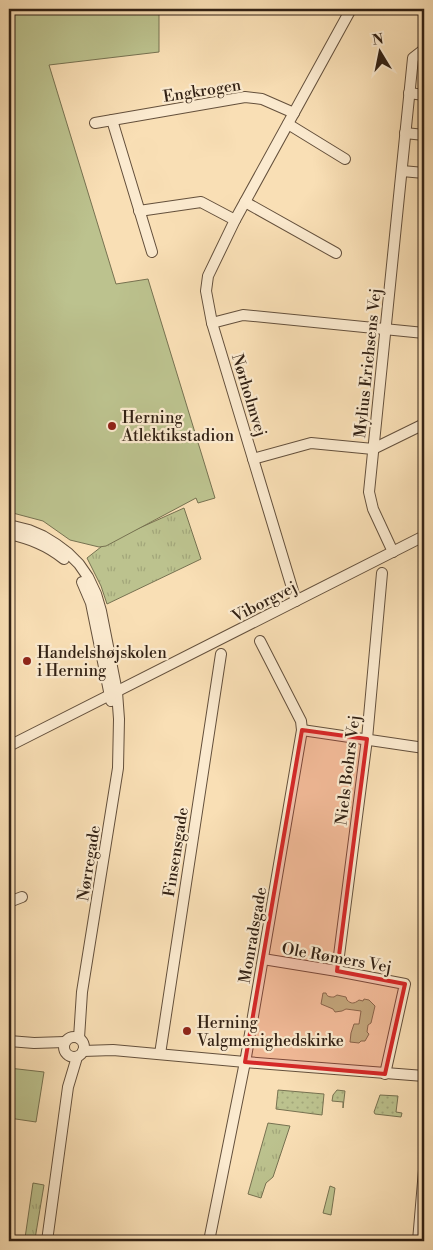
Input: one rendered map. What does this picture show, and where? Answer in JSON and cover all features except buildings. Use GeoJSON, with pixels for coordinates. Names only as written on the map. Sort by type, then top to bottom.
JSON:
{"type":"FeatureCollection","features":[{"type":"Feature","properties":{"kind":"street","name":"Nørholmvej"},"geometry":{"type":"LineString","coordinates":[[296,601],[212,323],[206,291],[208,276],[235,220],[351,9]]}},
{"type":"Feature","properties":{"kind":"street","name":"Mylius Erichsens Vej"},"geometry":{"type":"LineString","coordinates":[[393,552],[372,509],[369,492],[413,58],[424,51]]}},
{"type":"Feature","properties":{"kind":"street"},"geometry":{"type":"LineString","coordinates":[[410,93],[424,95]]}},
{"type":"Feature","properties":{"kind":"street","name":"Engkrogen"},"geometry":{"type":"LineString","coordinates":[[95,123],[245,97],[262,99],[294,113]]}},
{"type":"Feature","properties":{"kind":"street"},"geometry":{"type":"LineString","coordinates":[[112,120],[152,252]]}},
{"type":"Feature","properties":{"kind":"street"},"geometry":{"type":"LineString","coordinates":[[288,124],[345,159]]}},
{"type":"Feature","properties":{"kind":"street"},"geometry":{"type":"LineString","coordinates":[[406,133],[424,134]]}},
{"type":"Feature","properties":{"kind":"street"},"geometry":{"type":"LineString","coordinates":[[402,171],[424,173]]}},
{"type":"Feature","properties":{"kind":"street"},"geometry":{"type":"LineString","coordinates":[[139,211],[201,202],[235,220]]}},
{"type":"Feature","properties":{"kind":"street"},"geometry":{"type":"LineString","coordinates":[[245,202],[336,253]]}},
{"type":"Feature","properties":{"kind":"street"},"geometry":{"type":"LineString","coordinates":[[212,323],[243,315],[424,333]]}},
{"type":"Feature","properties":{"kind":"street"},"geometry":{"type":"LineString","coordinates":[[253,459],[311,443],[373,449],[424,424]]}},
{"type":"Feature","properties":{"kind":"street"},"geometry":{"type":"LineString","coordinates":[[9,525],[29,530],[56,544],[79,564],[88,577],[101,611],[113,694]]}},
{"type":"Feature","properties":{"kind":"street"},"geometry":{"type":"LineString","coordinates":[[9,534],[34,541],[52,549],[72,567],[80,578],[91,603],[113,694]]}},
{"type":"Feature","properties":{"kind":"street","name":"Viborgvej"},"geometry":{"type":"LineString","coordinates":[[9,746],[424,536]]}},
{"type":"Feature","properties":{"kind":"street","name":"Niels Bohrs Vej"},"geometry":{"type":"LineString","coordinates":[[336,971],[367,739],[382,573]]}},
{"type":"Feature","properties":{"kind":"street","name":"Monradsgade"},"geometry":{"type":"LineString","coordinates":[[209,1241],[245,1062],[302,730],[301,721],[260,641]]}},
{"type":"Feature","properties":{"kind":"street","name":"Finsensgade"},"geometry":{"type":"LineString","coordinates":[[160,1054],[221,654]]}},
{"type":"Feature","properties":{"kind":"street","name":"Nørregade"},"geometry":{"type":"LineString","coordinates":[[47,1241],[68,1087],[67,1075],[74,1047],[118,768],[119,739],[113,694]]}},
{"type":"Feature","properties":{"kind":"street"},"geometry":{"type":"LineString","coordinates":[[302,730],[424,748]]}},
{"type":"Feature","properties":{"kind":"street"},"geometry":{"type":"LineString","coordinates":[[9,902],[22,897]]}},
{"type":"Feature","properties":{"kind":"street","name":"Ole Rømers Vej"},"geometry":{"type":"LineString","coordinates":[[263,959],[405,984],[385,1074]]}},
{"type":"Feature","properties":{"kind":"street"},"geometry":{"type":"LineString","coordinates":[[9,1041],[424,1076]]}},
{"type":"Feature","properties":{"kind":"street"},"geometry":{"type":"LineString","coordinates":[[418,1241],[424,1175]]}},
{"type":"Feature","properties":{"kind":"highlighted area"},"geometry":{"type":"Polygon","coordinates":[[[302,730],[367,739],[337,971],[405,984],[385,1074],[245,1062],[302,730]]]}},
{"type":"Feature","properties":{"kind":"green space"},"geometry":{"type":"Polygon","coordinates":[[[9,9],[159,9],[159,52],[49,65],[116,284],[148,279],[215,498],[198,503],[196,498],[106,546],[99,547],[70,540],[43,521],[9,512],[9,9]]]}},
{"type":"Feature","properties":{"kind":"green space"},"geometry":{"type":"Polygon","coordinates":[[[184,508],[201,559],[107,604],[101,586],[87,558],[106,543],[184,508]]]}},
{"type":"Feature","properties":{"kind":"green space"},"geometry":{"type":"Polygon","coordinates":[[[323,993],[330,997],[337,995],[346,997],[351,1003],[359,1000],[363,1001],[364,999],[369,1000],[375,1006],[371,1023],[368,1025],[367,1032],[369,1034],[365,1041],[359,1043],[350,1042],[354,1024],[359,1024],[361,1011],[346,1009],[335,1012],[333,1009],[321,1004],[323,993]]]}},
{"type":"Feature","properties":{"kind":"green space"},"geometry":{"type":"Polygon","coordinates":[[[9,1068],[44,1072],[36,1122],[9,1118],[9,1068]]]}},
{"type":"Feature","properties":{"kind":"green space"},"geometry":{"type":"Polygon","coordinates":[[[278,1090],[324,1094],[322,1115],[276,1109],[278,1090]]]}},
{"type":"Feature","properties":{"kind":"green space"},"geometry":{"type":"Polygon","coordinates":[[[337,1090],[345,1091],[343,1108],[343,1102],[332,1101],[333,1095],[337,1090]]]}},
{"type":"Feature","properties":{"kind":"green space"},"geometry":{"type":"Polygon","coordinates":[[[380,1095],[398,1096],[396,1112],[402,1113],[401,1117],[375,1114],[380,1095]]]}},
{"type":"Feature","properties":{"kind":"green space"},"geometry":{"type":"Polygon","coordinates":[[[268,1123],[290,1126],[273,1177],[266,1183],[261,1198],[248,1194],[268,1123]]]}},
{"type":"Feature","properties":{"kind":"green space"},"geometry":{"type":"Polygon","coordinates":[[[33,1183],[44,1185],[35,1239],[25,1238],[33,1183]]]}},
{"type":"Feature","properties":{"kind":"green space"},"geometry":{"type":"Polygon","coordinates":[[[330,1186],[335,1188],[331,1215],[323,1213],[330,1186]]]}},
{"type":"Feature","properties":{"kind":"place","name":"Herning Atlektikstadion"},"geometry":{"type":"Point","coordinates":[112,426]}},
{"type":"Feature","properties":{"kind":"place","name":"Handelshøjskolen i Herning"},"geometry":{"type":"Point","coordinates":[27,661]}},
{"type":"Feature","properties":{"kind":"place","name":"Herning Valgmenighedskirke"},"geometry":{"type":"Point","coordinates":[187,1031]}}]}
